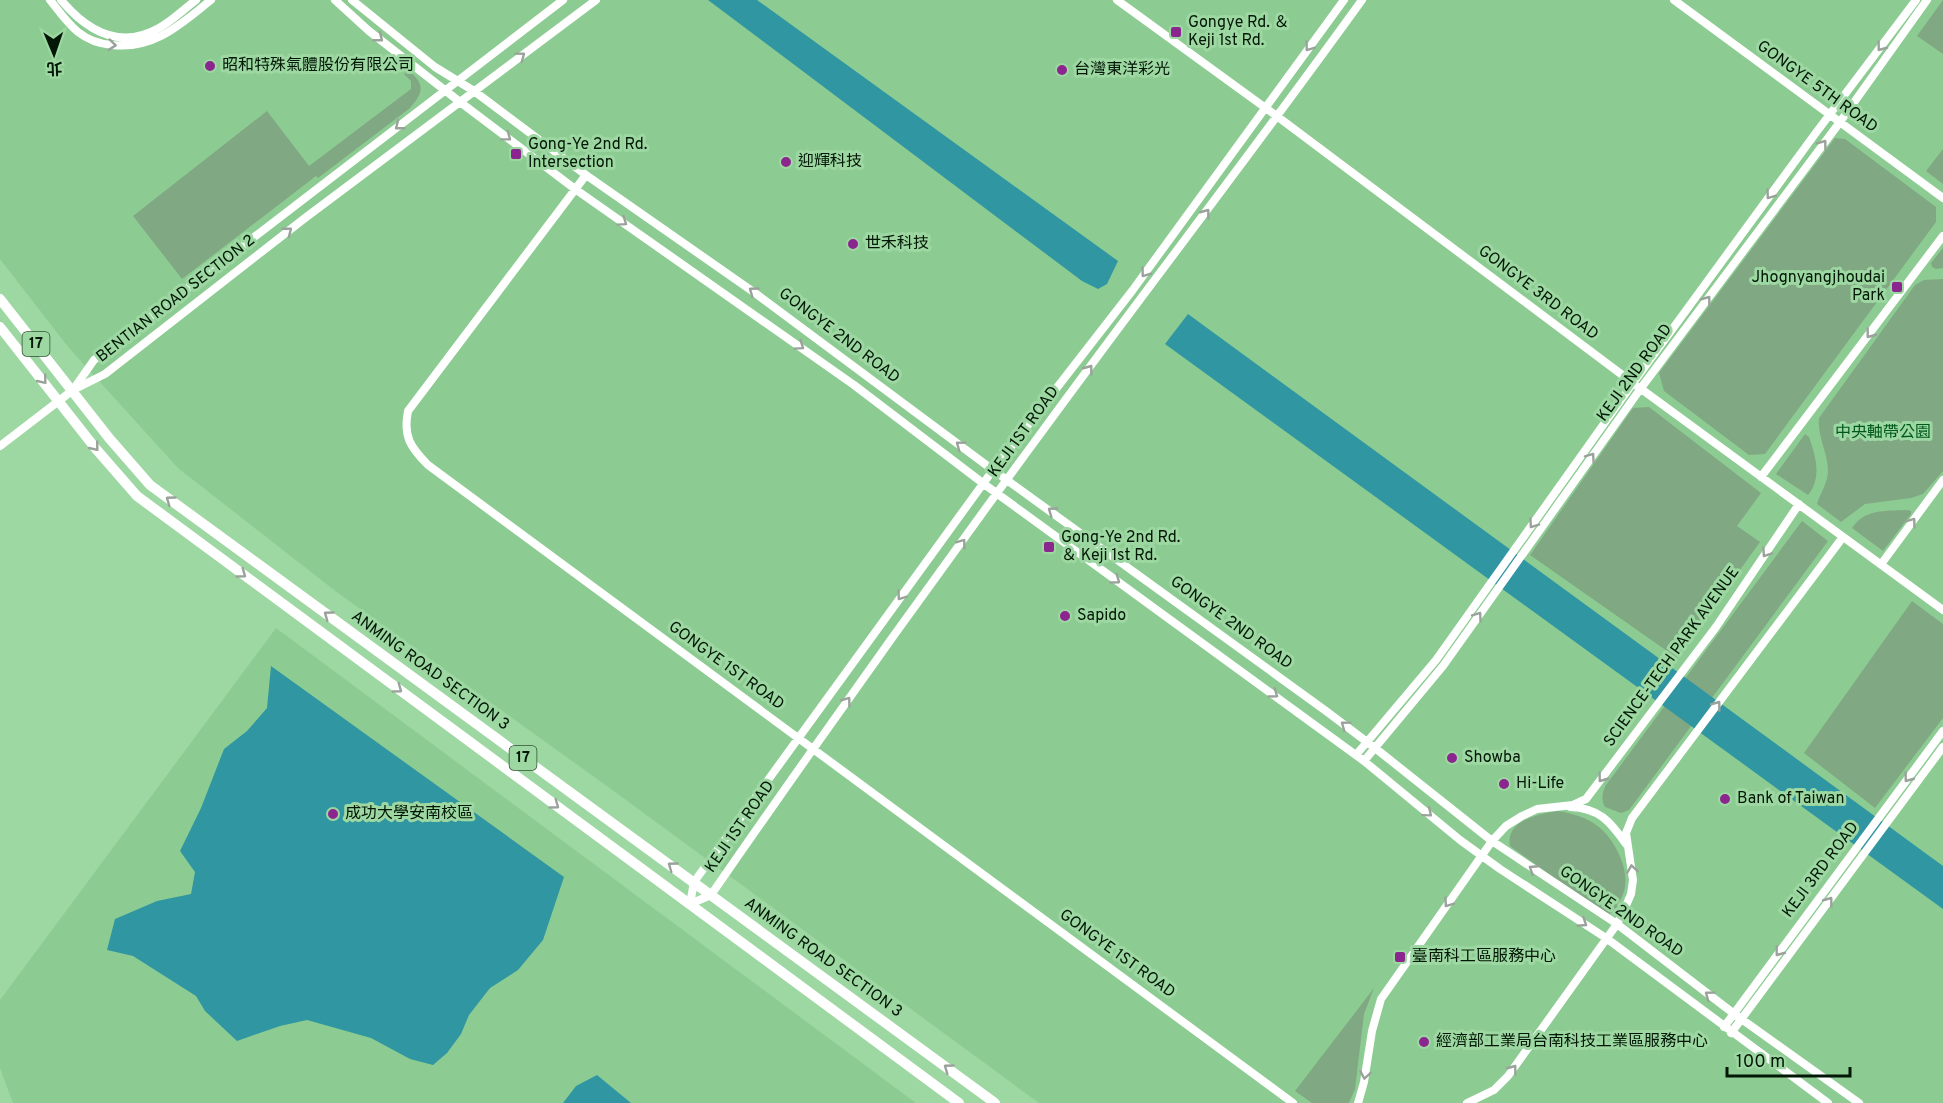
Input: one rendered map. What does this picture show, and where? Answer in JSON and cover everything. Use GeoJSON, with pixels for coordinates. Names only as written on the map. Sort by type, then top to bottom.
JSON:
{"type":"FeatureCollection","features":[{"type":"Feature","properties":{"kind":"main road","name":"17"},"geometry":{"type":"LineString","coordinates":[[0,299],[73,390]]}},
{"type":"Feature","properties":{"kind":"main road","name":"17"},"geometry":{"type":"LineString","coordinates":[[0,327],[59,400]]}},
{"type":"Feature","properties":{"kind":"main road","name":"ANMING ROAD SECTION 3"},"geometry":{"type":"LineString","coordinates":[[73,390],[109,438],[150,485],[995,1103]]}},
{"type":"Feature","properties":{"kind":"main road","name":"ANMING ROAD SECTION 3"},"geometry":{"type":"LineString","coordinates":[[59,400],[96,449],[137,496],[959,1103]]}},
{"type":"Feature","properties":{"kind":"street"},"geometry":{"type":"LineString","coordinates":[[50,0],[79,33],[101,44],[127,47],[141,45],[169,33],[196,0]]}},
{"type":"Feature","properties":{"kind":"street"},"geometry":{"type":"LineString","coordinates":[[61,0],[78,20],[105,35],[121,37],[144,34],[160,28],[211,0]]}},
{"type":"Feature","properties":{"kind":"street","name":"GONGYE 2ND ROAD"},"geometry":{"type":"LineString","coordinates":[[352,0],[435,67],[474,91],[585,175],[755,293],[993,470],[1372,745],[1492,841],[1617,924],[1733,1013],[1859,1103]]}},
{"type":"Feature","properties":{"kind":"street","name":"BENTIAN ROAD SECTION 2"},"geometry":{"type":"LineString","coordinates":[[73,390],[94,360],[563,0]]}},
{"type":"Feature","properties":{"kind":"street","name":"BENTIAN ROAD SECTION 2"},"geometry":{"type":"LineString","coordinates":[[73,390],[105,374],[304,218],[596,0]]}},
{"type":"Feature","properties":{"kind":"street","name":"GONGYE 3RD ROAD"},"geometry":{"type":"LineString","coordinates":[[1117,0],[1943,610]]}},
{"type":"Feature","properties":{"kind":"street","name":"KEJI 1ST ROAD"},"geometry":{"type":"LineString","coordinates":[[690,904],[694,882],[798,737],[993,470],[1132,291],[1344,0]]}},
{"type":"Feature","properties":{"kind":"street","name":"KEJI 1ST ROAD"},"geometry":{"type":"LineString","coordinates":[[690,904],[711,895],[813,748],[1008,479],[1278,117],[1362,0]]}},
{"type":"Feature","properties":{"kind":"street","name":"GONGYE 5TH ROAD"},"geometry":{"type":"LineString","coordinates":[[1674,0],[1943,198]]}},
{"type":"Feature","properties":{"kind":"street","name":"KEJI 2ND ROAD"},"geometry":{"type":"LineString","coordinates":[[1364,761],[1372,745],[1443,666],[1637,386],[1830,114],[1916,0]]}},
{"type":"Feature","properties":{"kind":"street","name":"KEJI 2ND ROAD"},"geometry":{"type":"LineString","coordinates":[[1637,386],[1840,122],[1927,0]]}},
{"type":"Feature","properties":{"kind":"street","name":"GONGYE 2ND ROAD"},"geometry":{"type":"LineString","coordinates":[[338,1],[369,31],[575,189],[854,385],[984,484],[1356,755],[1482,855],[1606,938],[1828,1103]]}},
{"type":"Feature","properties":{"kind":"street"},"geometry":{"type":"LineString","coordinates":[[89,39],[93,29]]}},
{"type":"Feature","properties":{"kind":"street","name":"GONGYE 1ST ROAD"},"geometry":{"type":"LineString","coordinates":[[585,175],[408,411],[405,428],[415,452],[428,465],[1293,1103]]}},
{"type":"Feature","properties":{"kind":"street"},"geometry":{"type":"LineString","coordinates":[[1761,477],[1943,236]]}},
{"type":"Feature","properties":{"kind":"street"},"geometry":{"type":"LineString","coordinates":[[0,446],[73,390]]}},
{"type":"Feature","properties":{"kind":"street"},"geometry":{"type":"LineString","coordinates":[[1882,563],[1943,480]]}},
{"type":"Feature","properties":{"kind":"street","name":"SCIENCE-TECH PARK AVENUE"},"geometry":{"type":"LineString","coordinates":[[1358,1103],[1364,1083],[1372,1031],[1381,999],[1492,841],[1506,826],[1537,809],[1573,805],[1586,799],[1716,627],[1799,504]]}},
{"type":"Feature","properties":{"kind":"street"},"geometry":{"type":"LineString","coordinates":[[1467,1103],[1494,1090],[1508,1076],[1617,924],[1631,894],[1633,880],[1626,832],[1632,818],[1843,537]]}},
{"type":"Feature","properties":{"kind":"street","name":"KEJI 3RD ROAD"},"geometry":{"type":"LineString","coordinates":[[1728,1030],[1733,1013],[1943,732]]}},
{"type":"Feature","properties":{"kind":"street","name":"KEJI 2ND ROAD"},"geometry":{"type":"LineString","coordinates":[[1356,755],[1372,745]]}},
{"type":"Feature","properties":{"kind":"street","name":"KEJI 3RD ROAD"},"geometry":{"type":"LineString","coordinates":[[1728,1030],[1742,1019],[1943,747]]}},
{"type":"Feature","properties":{"kind":"street","name":"SCIENCE-TECH PARK AVENUE"},"geometry":{"type":"LineString","coordinates":[[1554,806],[1585,808],[1597,812],[1628,847]]}},
{"type":"Feature","properties":{"kind":"shaded area"},"geometry":{"type":"Polygon","coordinates":[[[0,0],[1943,0],[1943,1103],[1039,1103],[611,789],[338,593],[178,468],[69,348],[0,259],[0,0]]]}},
{"type":"Feature","properties":{"kind":"shaded area","name":"成功大學安南校區"},"geometry":{"type":"Polygon","coordinates":[[[276,628],[916,1103],[13,1103],[0,1068],[0,1000],[276,628]]]}},
{"type":"Feature","properties":{"kind":"green space"},"geometry":{"type":"Polygon","coordinates":[[[1943,0],[1943,54],[1917,36],[1943,0]]]}},
{"type":"Feature","properties":{"kind":"green space"},"geometry":{"type":"Polygon","coordinates":[[[408,70],[421,88],[410,108],[318,178],[316,176],[182,279],[133,216],[267,111],[309,166],[411,89],[411,81],[404,74],[408,70]]]}},
{"type":"Feature","properties":{"kind":"green space"},"geometry":{"type":"Polygon","coordinates":[[[1835,138],[1845,139],[1936,207],[1936,222],[1765,454],[1749,455],[1664,391],[1659,373],[1835,138]]]}},
{"type":"Feature","properties":{"kind":"green space"},"geometry":{"type":"Polygon","coordinates":[[[1943,149],[1943,184],[1926,171],[1943,149]]]}},
{"type":"Feature","properties":{"kind":"green space"},"geometry":{"type":"Polygon","coordinates":[[[1943,248],[1943,268],[1936,269],[1931,263],[1943,248]]]}},
{"type":"Feature","properties":{"kind":"green space","name":"中央軸帶公園"},"geometry":{"type":"Polygon","coordinates":[[[1943,279],[1943,471],[1923,494],[1911,498],[1865,504],[1841,522],[1817,504],[1827,480],[1828,471],[1819,418],[1915,285],[1924,280],[1943,279]]]}},
{"type":"Feature","properties":{"kind":"green space"},"geometry":{"type":"Polygon","coordinates":[[[1649,407],[1761,493],[1737,526],[1760,542],[1677,658],[1530,555],[1633,408],[1649,407]]]}},
{"type":"Feature","properties":{"kind":"green space","name":"中央軸帶公園"},"geometry":{"type":"Polygon","coordinates":[[[1805,434],[1809,437],[1814,452],[1816,467],[1815,482],[1808,495],[1776,474],[1805,434]]]}},
{"type":"Feature","properties":{"kind":"green space"},"geometry":{"type":"Polygon","coordinates":[[[1911,511],[1911,514],[1883,551],[1852,528],[1869,514],[1911,511]]]}},
{"type":"Feature","properties":{"kind":"green space"},"geometry":{"type":"Polygon","coordinates":[[[1802,521],[1828,541],[1629,810],[1621,813],[1605,807],[1602,796],[1606,785],[1802,521]]]}},
{"type":"Feature","properties":{"kind":"green space"},"geometry":{"type":"Polygon","coordinates":[[[1912,601],[1943,624],[1943,718],[1875,808],[1804,753],[1912,601]]]}},
{"type":"Feature","properties":{"kind":"green space"},"geometry":{"type":"Polygon","coordinates":[[[1558,811],[1579,816],[1597,825],[1616,848],[1624,867],[1625,883],[1623,894],[1614,912],[1608,914],[1600,911],[1510,846],[1510,837],[1518,825],[1541,814],[1558,811]]]}},
{"type":"Feature","properties":{"kind":"green space"},"geometry":{"type":"Polygon","coordinates":[[[1374,988],[1364,1014],[1355,1089],[1349,1103],[1312,1103],[1295,1091],[1374,988]]]}},
{"type":"Feature","properties":{"kind":"water"},"geometry":{"type":"Polygon","coordinates":[[[708,0],[757,0],[1118,261],[1107,284],[1098,289],[1082,281],[708,0]]]}},
{"type":"Feature","properties":{"kind":"water"},"geometry":{"type":"Polygon","coordinates":[[[1188,314],[1943,866],[1943,909],[1165,344],[1188,314]]]}},
{"type":"Feature","properties":{"kind":"water"},"geometry":{"type":"Polygon","coordinates":[[[271,666],[564,877],[543,940],[518,970],[490,988],[469,1015],[461,1034],[447,1053],[433,1065],[410,1059],[371,1038],[307,1020],[280,1026],[237,1041],[205,1011],[196,996],[133,956],[107,950],[115,919],[157,901],[191,894],[195,872],[180,851],[201,808],[224,749],[247,731],[267,708],[271,666]]]}},
{"type":"Feature","properties":{"kind":"water"},"geometry":{"type":"Polygon","coordinates":[[[597,1075],[631,1103],[563,1103],[576,1086],[597,1075]]]}},
{"type":"Feature","properties":{"kind":"place","name":"Gongye Rd. ＆ Keji 1st Rd."},"geometry":{"type":"Point","coordinates":[1176,32]}},
{"type":"Feature","properties":{"kind":"place","name":"昭和特殊氣體股份有限公司"},"geometry":{"type":"Point","coordinates":[210,66]}},
{"type":"Feature","properties":{"kind":"place","name":"台灣東洋彩光"},"geometry":{"type":"Point","coordinates":[1062,70]}},
{"type":"Feature","properties":{"kind":"place","name":"Gong-Ye 2nd Rd. Intersection"},"geometry":{"type":"Point","coordinates":[516,154]}},
{"type":"Feature","properties":{"kind":"place","name":"迎輝科技"},"geometry":{"type":"Point","coordinates":[786,162]}},
{"type":"Feature","properties":{"kind":"place","name":"世禾科技"},"geometry":{"type":"Point","coordinates":[853,244]}},
{"type":"Feature","properties":{"kind":"place","name":"Jhognyangjhoudai Park"},"geometry":{"type":"Point","coordinates":[1897,287]}},
{"type":"Feature","properties":{"kind":"place","name":"Gong-Ye 2nd Rd. ＆ Keji 1st Rd."},"geometry":{"type":"Point","coordinates":[1049,547]}},
{"type":"Feature","properties":{"kind":"place","name":"Sapido"},"geometry":{"type":"Point","coordinates":[1065,616]}},
{"type":"Feature","properties":{"kind":"place","name":"Showba"},"geometry":{"type":"Point","coordinates":[1452,758]}},
{"type":"Feature","properties":{"kind":"place","name":"Hi-Life"},"geometry":{"type":"Point","coordinates":[1504,784]}},
{"type":"Feature","properties":{"kind":"place","name":"Bank of Taiwan"},"geometry":{"type":"Point","coordinates":[1725,799]}},
{"type":"Feature","properties":{"kind":"place","name":"成功大學安南校區"},"geometry":{"type":"Point","coordinates":[333,814]}},
{"type":"Feature","properties":{"kind":"place","name":"臺南科工區服務中心"},"geometry":{"type":"Point","coordinates":[1400,957]}},
{"type":"Feature","properties":{"kind":"place","name":"經濟部工業局台南科技工業區服務中心"},"geometry":{"type":"Point","coordinates":[1424,1042]}}]}
